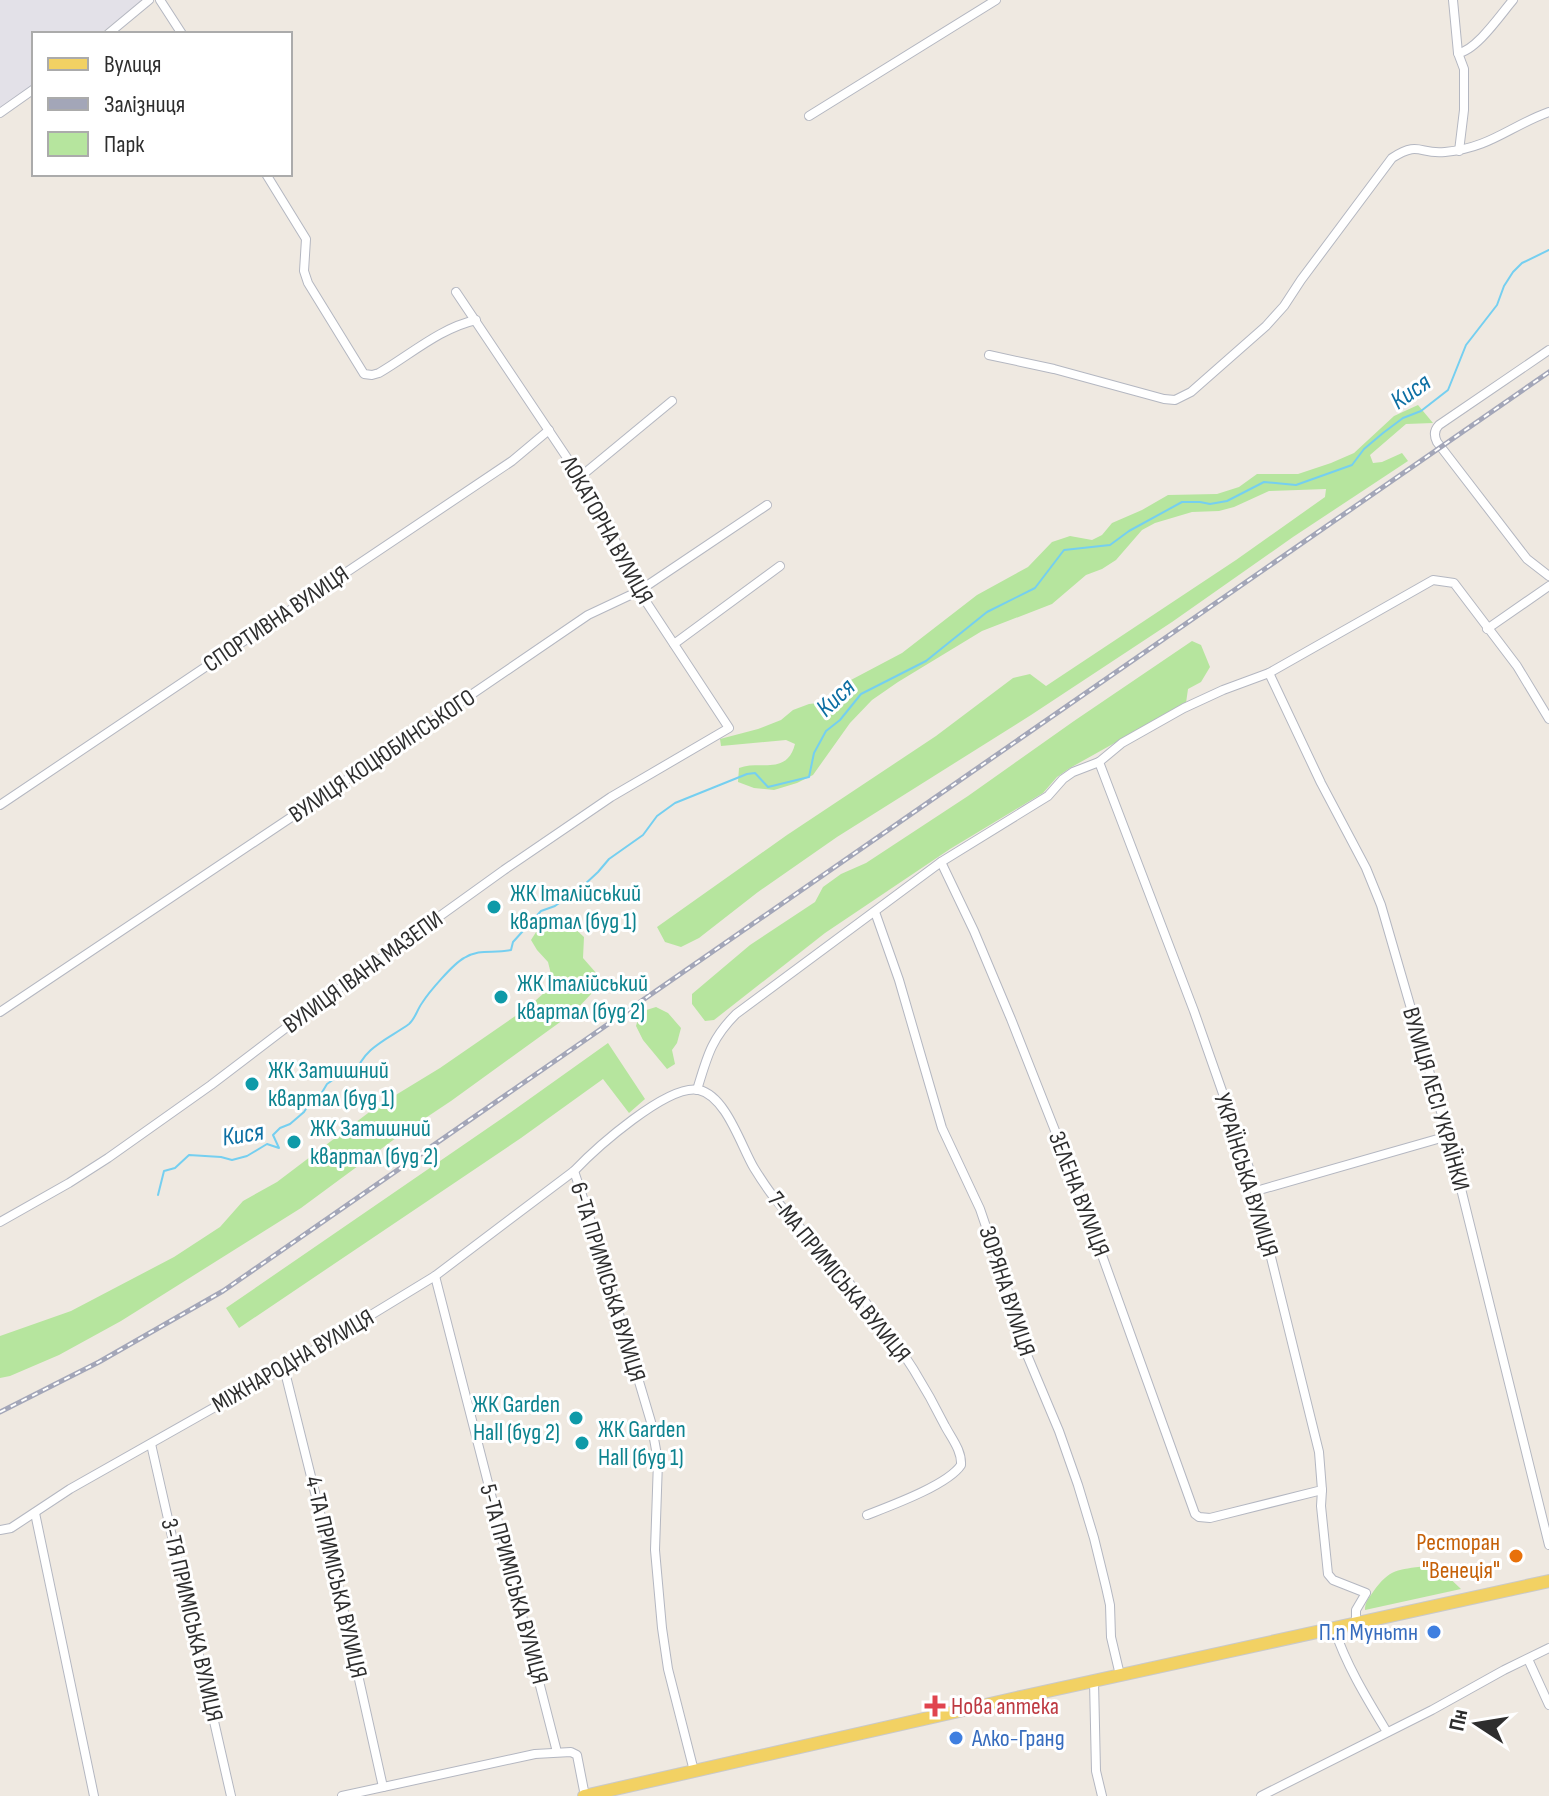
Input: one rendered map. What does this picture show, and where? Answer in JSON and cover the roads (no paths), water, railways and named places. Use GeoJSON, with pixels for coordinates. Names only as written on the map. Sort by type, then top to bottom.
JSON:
{"type":"FeatureCollection","features":[{"type":"Feature","properties":{"kind":"main road"},"geometry":{"type":"LineString","coordinates":[[585,1796],[1549,1581]]}},
{"type":"Feature","properties":{"kind":"street"},"geometry":{"type":"LineString","coordinates":[[110,32],[149,0]]}},
{"type":"Feature","properties":{"kind":"street"},"geometry":{"type":"LineString","coordinates":[[160,0],[181,32]]}},
{"type":"Feature","properties":{"kind":"street"},"geometry":{"type":"LineString","coordinates":[[809,116],[996,0]]}},
{"type":"Feature","properties":{"kind":"street"},"geometry":{"type":"LineString","coordinates":[[1453,0],[1465,89],[1459,151]]}},
{"type":"Feature","properties":{"kind":"street"},"geometry":{"type":"LineString","coordinates":[[1458,53],[1465,52],[1485,34],[1513,0]]}},
{"type":"Feature","properties":{"kind":"street"},"geometry":{"type":"LineString","coordinates":[[0,113],[32,90]]}},
{"type":"Feature","properties":{"kind":"street"},"geometry":{"type":"LineString","coordinates":[[989,355],[1175,400],[1191,392],[1278,314],[1392,158],[1413,148],[1438,153],[1478,146],[1549,112]]}},
{"type":"Feature","properties":{"kind":"street"},"geometry":{"type":"LineString","coordinates":[[267,176],[306,239],[304,271],[308,283],[364,374],[379,373],[437,337],[463,323],[476,320]]}},
{"type":"Feature","properties":{"kind":"street","name":"ЛОКАТОРНА ВУЛИЦЯ"},"geometry":{"type":"LineString","coordinates":[[456,292],[598,504],[639,591],[729,728]]}},
{"type":"Feature","properties":{"kind":"street"},"geometry":{"type":"LineString","coordinates":[[1549,350],[1439,425],[1435,435],[1444,452],[1513,542],[1527,559],[1549,576]]}},
{"type":"Feature","properties":{"kind":"street"},"geometry":{"type":"LineString","coordinates":[[580,477],[672,401]]}},
{"type":"Feature","properties":{"kind":"street","name":"СПОРТИВНА ВУЛИЦЯ"},"geometry":{"type":"LineString","coordinates":[[0,805],[512,461],[549,430]]}},
{"type":"Feature","properties":{"kind":"street","name":"ВУЛИЦЯ КОЦЮБИНСЬКОГО"},"geometry":{"type":"LineString","coordinates":[[0,1012],[588,615],[639,591],[767,505]]}},
{"type":"Feature","properties":{"kind":"street"},"geometry":{"type":"LineString","coordinates":[[674,644],[780,566]]}},
{"type":"Feature","properties":{"kind":"street"},"geometry":{"type":"LineString","coordinates":[[697,1090],[711,1046],[733,1017],[941,862],[1044,798],[1073,772],[1099,762],[1122,743],[1184,708],[1269,673],[1433,580],[1454,583],[1517,666],[1549,719]]}},
{"type":"Feature","properties":{"kind":"street"},"geometry":{"type":"LineString","coordinates":[[1487,629],[1549,586]]}},
{"type":"Feature","properties":{"kind":"street","name":"ВУЛИЦЯ ЛЕСІ УКРАЇНКИ"},"geometry":{"type":"LineString","coordinates":[[1269,673],[1377,896],[1448,1136],[1549,1545]]}},
{"type":"Feature","properties":{"kind":"street","name":"ВУЛИЦЯ ІВАНА МАЗЕПИ"},"geometry":{"type":"LineString","coordinates":[[0,1222],[108,1158],[504,870],[611,797],[729,728]]}},
{"type":"Feature","properties":{"kind":"street","name":"УКРАЇНСЬКА ВУЛИЦЯ"},"geometry":{"type":"LineString","coordinates":[[1099,762],[1194,1011],[1256,1191],[1319,1452],[1328,1574],[1333,1580],[1366,1593],[1356,1610],[1356,1623]]}},
{"type":"Feature","properties":{"kind":"street","name":"ЗЕЛЕНА ВУЛИЦЯ"},"geometry":{"type":"LineString","coordinates":[[941,862],[1005,1004],[1080,1194],[1195,1514],[1212,1517],[1322,1490]]}},
{"type":"Feature","properties":{"kind":"street","name":"ЗОРЯНА ВУЛИЦЯ"},"geometry":{"type":"LineString","coordinates":[[875,912],[899,980],[942,1128],[980,1209],[1012,1303],[1022,1343],[1078,1485],[1110,1605],[1111,1637],[1120,1675]]}},
{"type":"Feature","properties":{"kind":"street","name":"МІЖНАРОДНА ВУЛИЦЯ"},"geometry":{"type":"LineString","coordinates":[[0,1530],[11,1528],[70,1489],[284,1368],[435,1276],[574,1171],[592,1152],[640,1115],[678,1092],[697,1090]]}},
{"type":"Feature","properties":{"kind":"street","name":"7-МА ПРИМІСЬКА ВУЛИЦЯ"},"geometry":{"type":"LineString","coordinates":[[697,1090],[710,1096],[722,1109],[752,1166],[778,1202],[885,1327],[929,1395],[960,1453],[961,1465],[954,1474],[867,1515]]}},
{"type":"Feature","properties":{"kind":"street"},"geometry":{"type":"LineString","coordinates":[[1256,1191],[1448,1136]]}},
{"type":"Feature","properties":{"kind":"street","name":"6-ТА ПРИМІСЬКА ВУЛИЦЯ"},"geometry":{"type":"LineString","coordinates":[[574,1171],[651,1422],[658,1470],[655,1531],[659,1600],[668,1669],[694,1771]]}},
{"type":"Feature","properties":{"kind":"street","name":"5-ТА ПРИМІСЬКА ВУЛИЦЯ"},"geometry":{"type":"LineString","coordinates":[[435,1276],[557,1752]]}},
{"type":"Feature","properties":{"kind":"street","name":"4-ТА ПРИМІСЬКА ВУЛИЦЯ"},"geometry":{"type":"LineString","coordinates":[[284,1368],[338,1585],[383,1787]]}},
{"type":"Feature","properties":{"kind":"street","name":"3-ТЯ ПРИМІСЬКА ВУЛИЦЯ"},"geometry":{"type":"LineString","coordinates":[[151,1444],[231,1796]]}},
{"type":"Feature","properties":{"kind":"street"},"geometry":{"type":"LineString","coordinates":[[35,1513],[94,1796]]}},
{"type":"Feature","properties":{"kind":"street"},"geometry":{"type":"LineString","coordinates":[[1334,1628],[1349,1664],[1387,1732]]}},
{"type":"Feature","properties":{"kind":"street"},"geometry":{"type":"LineString","coordinates":[[1261,1796],[1549,1648]]}},
{"type":"Feature","properties":{"kind":"street"},"geometry":{"type":"LineString","coordinates":[[1528,1659],[1549,1705]]}},
{"type":"Feature","properties":{"kind":"street"},"geometry":{"type":"LineString","coordinates":[[1094,1681],[1097,1776],[1102,1796]]}},
{"type":"Feature","properties":{"kind":"street"},"geometry":{"type":"LineString","coordinates":[[342,1796],[524,1756],[572,1752],[576,1754],[585,1796]]}},
{"type":"Feature","properties":{"kind":"waterway","name":"Кися"},"geometry":{"type":"LineString","coordinates":[[158,1195],[164,1171],[175,1168],[189,1155],[232,1160],[247,1156],[267,1144],[279,1148],[273,1135],[304,1112],[327,1084],[337,1077],[356,1074],[370,1050],[411,1022],[425,998],[454,966],[476,953],[511,950],[513,942],[541,911],[555,906],[583,886],[609,859],[643,835],[657,816],[675,803],[747,774],[755,773],[768,787],[809,777],[814,753],[826,731],[840,720],[861,694],[926,661],[987,612],[1035,588],[1064,550],[1110,545],[1182,502],[1210,504],[1227,501],[1264,482],[1296,485],[1352,465],[1364,449],[1383,433],[1403,418],[1421,411],[1448,390],[1466,345],[1497,305],[1513,272],[1522,263],[1549,250]]}},
{"type":"Feature","properties":{"kind":"railway"},"geometry":{"type":"LineString","coordinates":[[0,1412],[99,1362],[223,1291],[1549,372]]}},
{"type":"Feature","properties":{"kind":"place","name":"ЖК Італійський квартал (буд 1)"},"geometry":{"type":"Point","coordinates":[494,907]}},
{"type":"Feature","properties":{"kind":"place","name":"ЖК Італійський квартал (буд 2)"},"geometry":{"type":"Point","coordinates":[501,997]}},
{"type":"Feature","properties":{"kind":"place","name":"ЖК Затишний квартал (буд 1)"},"geometry":{"type":"Point","coordinates":[252,1084]}},
{"type":"Feature","properties":{"kind":"place","name":"ЖК Затишний квартал (буд 2)"},"geometry":{"type":"Point","coordinates":[294,1142]}},
{"type":"Feature","properties":{"kind":"place","name":"ЖК Garden Hall (буд 2)"},"geometry":{"type":"Point","coordinates":[576,1418]}},
{"type":"Feature","properties":{"kind":"place","name":"ЖК Garden Hall (буд 1)"},"geometry":{"type":"Point","coordinates":[582,1443]}},
{"type":"Feature","properties":{"kind":"place","name":"Ресторан \"Венеція\""},"geometry":{"type":"Point","coordinates":[1516,1556]}},
{"type":"Feature","properties":{"kind":"place","name":"П.п Муньтн"},"geometry":{"type":"Point","coordinates":[1434,1632]}},
{"type":"Feature","properties":{"kind":"place","name":"Нова аптека"},"geometry":{"type":"Point","coordinates":[935,1706]}},
{"type":"Feature","properties":{"kind":"place","name":"Алко-Гранд"},"geometry":{"type":"Point","coordinates":[956,1738]}}]}
